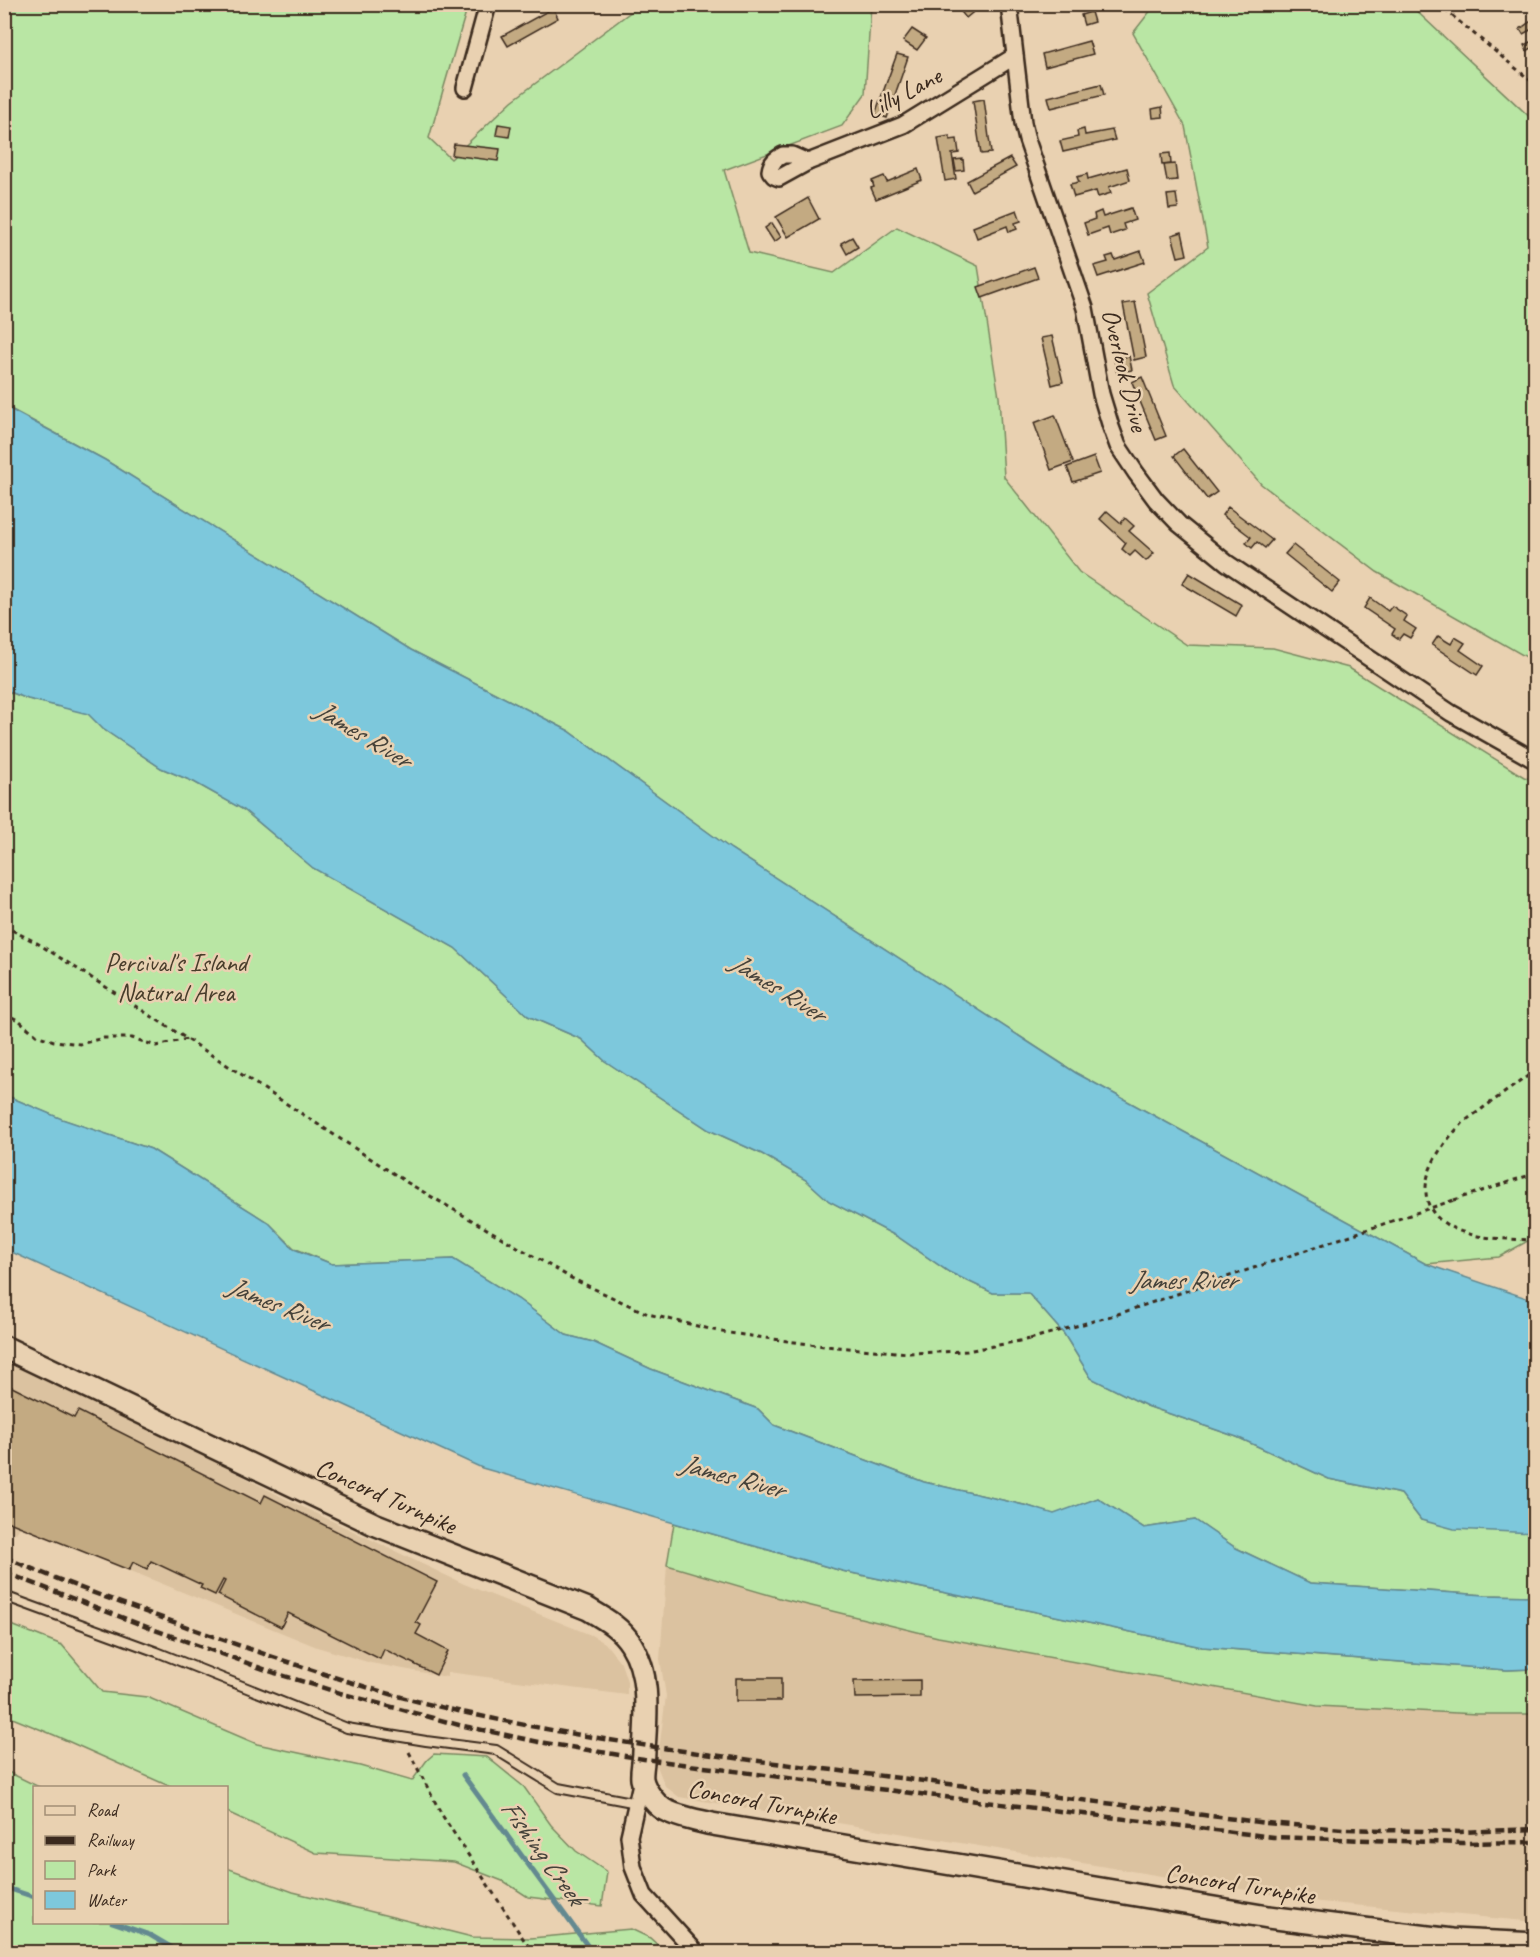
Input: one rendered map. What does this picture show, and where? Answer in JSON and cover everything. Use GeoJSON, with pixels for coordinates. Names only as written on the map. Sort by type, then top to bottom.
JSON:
{"type":"FeatureCollection","features":[{"type":"Feature","properties":{"kind":"street"},"geometry":{"type":"LineString","coordinates":[[465,88],[488,4]]}},
{"type":"Feature","properties":{"kind":"street","name":"Overlook Drive"},"geometry":{"type":"LineString","coordinates":[[1010,4],[1025,132],[1085,308],[1107,416],[1118,446],[1136,474],[1179,524],[1227,563],[1451,713],[1536,761]]}},
{"type":"Feature","properties":{"kind":"street","name":"Lilly Lane"},"geometry":{"type":"LineString","coordinates":[[808,162],[903,125],[1015,56]]}},
{"type":"Feature","properties":{"kind":"street","name":"Concord Turnpike"},"geometry":{"type":"LineString","coordinates":[[4,1347],[375,1524],[588,1609],[613,1624],[630,1642],[645,1679],[646,1712],[642,1779],[653,1799],[662,1808],[712,1824],[1268,1917],[1452,1940],[1536,1944]]}},
{"type":"Feature","properties":{"kind":"street"},"geometry":{"type":"LineString","coordinates":[[642,1779],[630,1836],[633,1867],[644,1895],[696,1953]]}},
{"type":"Feature","properties":{"kind":"lane"},"geometry":{"type":"LineString","coordinates":[[4,1596],[157,1652],[347,1728],[496,1750],[558,1788],[637,1803]]}},
{"type":"Feature","properties":{"kind":"path"},"geometry":{"type":"LineString","coordinates":[[1438,4],[1536,85]]}},
{"type":"Feature","properties":{"kind":"path"},"geometry":{"type":"LineString","coordinates":[[4,926],[37,943],[408,1183],[571,1278],[648,1314],[722,1332],[824,1346],[909,1353],[967,1351],[1030,1339],[1118,1314],[1536,1173]]}},
{"type":"Feature","properties":{"kind":"path"},"geometry":{"type":"LineString","coordinates":[[4,1013],[20,1021],[36,1035],[54,1041],[80,1044],[103,1038],[132,1038],[156,1046],[187,1039]]}},
{"type":"Feature","properties":{"kind":"path"},"geometry":{"type":"LineString","coordinates":[[1536,1070],[1461,1124],[1434,1158],[1426,1184],[1427,1198],[1432,1209],[1439,1219],[1451,1227],[1504,1239],[1536,1240]]}},
{"type":"Feature","properties":{"kind":"path"},"geometry":{"type":"LineString","coordinates":[[401,1737],[442,1815],[532,1953]]}},
{"type":"Feature","properties":{"kind":"shaded area"},"geometry":{"type":"Polygon","coordinates":[[[5,1360],[464,1584],[591,1635],[605,1643],[621,1663],[627,1681],[627,1695],[447,1672],[447,1677],[371,1663],[317,1647],[21,1526],[16,1533],[5,1528],[5,1360]]]}},
{"type":"Feature","properties":{"kind":"shaded area"},"geometry":{"type":"Polygon","coordinates":[[[667,1565],[783,1599],[938,1637],[1317,1706],[1477,1714],[1535,1714],[1535,1922],[1321,1902],[679,1797],[665,1786],[657,1766],[666,1696],[660,1659],[667,1565]]]}},
{"type":"Feature","properties":{"kind":"green space"},"geometry":{"type":"Polygon","coordinates":[[[4,5],[468,5],[429,138],[451,159],[512,101],[640,5],[871,5],[865,94],[842,126],[724,170],[749,253],[834,273],[897,227],[978,266],[999,397],[1004,477],[1079,572],[1187,645],[1273,648],[1349,668],[1524,777],[1535,780],[1535,1237],[1499,1257],[1426,1264],[1076,1073],[731,849],[569,731],[411,650],[105,460],[5,406],[4,5]]]}},
{"type":"Feature","properties":{"kind":"green space"},"geometry":{"type":"Polygon","coordinates":[[[1155,5],[1410,5],[1535,122],[1535,662],[1377,572],[1261,484],[1174,385],[1147,293],[1208,247],[1185,126],[1133,33],[1155,5]]]}},
{"type":"Feature","properties":{"kind":"green space","name":"Percival's Island Natural Area"},"geometry":{"type":"Polygon","coordinates":[[[4,690],[28,699],[88,713],[103,729],[161,768],[194,782],[244,810],[313,868],[455,948],[528,1016],[581,1039],[605,1061],[709,1130],[762,1154],[806,1180],[829,1201],[898,1237],[949,1272],[993,1293],[1028,1293],[1064,1334],[1091,1378],[1147,1406],[1237,1437],[1329,1479],[1401,1494],[1421,1520],[1535,1533],[1535,1596],[1485,1595],[1310,1583],[1236,1548],[1195,1520],[1144,1528],[1098,1498],[1054,1515],[1028,1506],[924,1482],[774,1425],[758,1409],[651,1369],[593,1342],[566,1335],[518,1299],[453,1259],[332,1264],[294,1248],[269,1223],[151,1149],[61,1119],[5,1095],[4,690]]]}},
{"type":"Feature","properties":{"kind":"green space"},"geometry":{"type":"Polygon","coordinates":[[[674,1523],[842,1571],[1202,1647],[1507,1670],[1535,1669],[1535,1714],[1477,1714],[1317,1706],[938,1637],[783,1599],[667,1565],[674,1523]]]}},
{"type":"Feature","properties":{"kind":"green space"},"geometry":{"type":"Polygon","coordinates":[[[4,1622],[62,1645],[102,1692],[147,1697],[257,1744],[360,1766],[412,1781],[434,1754],[487,1757],[524,1787],[551,1825],[576,1851],[607,1872],[602,1906],[528,1897],[505,1882],[454,1862],[316,1853],[228,1812],[228,1786],[169,1786],[5,1715],[4,1622]]]}},
{"type":"Feature","properties":{"kind":"green space"},"geometry":{"type":"Polygon","coordinates":[[[4,1770],[37,1786],[33,1786],[33,1924],[228,1924],[228,1868],[293,1892],[472,1937],[531,1938],[631,1929],[650,1938],[665,1952],[5,1952],[4,1770]]]}},
{"type":"Feature","properties":{"kind":"water","name":"James River"},"geometry":{"type":"Polygon","coordinates":[[[4,406],[105,460],[411,650],[569,731],[731,849],[1076,1073],[1426,1264],[1535,1301],[1535,1533],[1454,1529],[1421,1520],[1401,1494],[1329,1479],[1237,1437],[1147,1406],[1091,1378],[1064,1334],[1028,1293],[993,1293],[949,1272],[898,1237],[829,1201],[806,1180],[762,1154],[709,1130],[605,1061],[581,1039],[528,1016],[455,948],[313,868],[244,810],[194,782],[161,768],[103,729],[88,714],[28,699],[5,690],[4,406]]]}},
{"type":"Feature","properties":{"kind":"water","name":"James River"},"geometry":{"type":"Polygon","coordinates":[[[5,1095],[62,1119],[151,1149],[269,1223],[294,1249],[332,1264],[453,1259],[518,1299],[566,1335],[593,1342],[651,1369],[758,1409],[774,1425],[924,1482],[1054,1514],[1098,1498],[1144,1528],[1195,1520],[1236,1548],[1310,1583],[1485,1595],[1535,1596],[1535,1669],[1507,1670],[1202,1647],[842,1571],[482,1468],[5,1249],[5,1095]]]}},
{"type":"Feature","properties":{"kind":"building"},"geometry":{"type":"Polygon","coordinates":[[[955,4],[983,4],[966,18],[955,4]]]}},
{"type":"Feature","properties":{"kind":"building"},"geometry":{"type":"Polygon","coordinates":[[[553,8],[558,18],[508,46],[502,36],[553,8]]]}},
{"type":"Feature","properties":{"kind":"building"},"geometry":{"type":"Polygon","coordinates":[[[1091,12],[1094,22],[1084,25],[1081,15],[1091,12]]]}},
{"type":"Feature","properties":{"kind":"building"},"geometry":{"type":"Polygon","coordinates":[[[1534,19],[1536,27],[1523,34],[1520,29],[1534,19]]]}},
{"type":"Feature","properties":{"kind":"building"},"geometry":{"type":"Polygon","coordinates":[[[912,29],[926,38],[917,50],[903,41],[912,29]]]}},
{"type":"Feature","properties":{"kind":"building"},"geometry":{"type":"Polygon","coordinates":[[[1089,41],[1093,54],[1045,67],[1042,54],[1089,41]]]}},
{"type":"Feature","properties":{"kind":"building"},"geometry":{"type":"Polygon","coordinates":[[[1532,41],[1535,46],[1527,51],[1524,45],[1532,41]]]}},
{"type":"Feature","properties":{"kind":"building"},"geometry":{"type":"Polygon","coordinates":[[[897,54],[908,57],[887,118],[875,114],[897,54]]]}},
{"type":"Feature","properties":{"kind":"building"},"geometry":{"type":"Polygon","coordinates":[[[1101,84],[1104,95],[1051,108],[1048,97],[1101,84]]]}},
{"type":"Feature","properties":{"kind":"building"},"geometry":{"type":"Polygon","coordinates":[[[984,99],[991,153],[981,154],[973,101],[984,99]]]}},
{"type":"Feature","properties":{"kind":"building"},"geometry":{"type":"Polygon","coordinates":[[[1162,107],[1163,117],[1153,118],[1152,109],[1162,107]]]}},
{"type":"Feature","properties":{"kind":"building"},"geometry":{"type":"Polygon","coordinates":[[[498,124],[511,126],[509,137],[496,135],[498,124]]]}},
{"type":"Feature","properties":{"kind":"building"},"geometry":{"type":"Polygon","coordinates":[[[1084,129],[1085,135],[1112,130],[1115,140],[1063,152],[1060,141],[1078,137],[1077,131],[1084,129]]]}},
{"type":"Feature","properties":{"kind":"building"},"geometry":{"type":"Polygon","coordinates":[[[950,136],[950,140],[957,139],[959,153],[952,154],[956,179],[945,181],[938,138],[950,136]]]}},
{"type":"Feature","properties":{"kind":"building"},"geometry":{"type":"Polygon","coordinates":[[[454,144],[500,149],[498,161],[452,155],[454,144]]]}},
{"type":"Feature","properties":{"kind":"building"},"geometry":{"type":"Polygon","coordinates":[[[1170,153],[1171,164],[1162,165],[1161,154],[1170,153]]]}},
{"type":"Feature","properties":{"kind":"building"},"geometry":{"type":"Polygon","coordinates":[[[1010,158],[1016,167],[972,191],[967,181],[1010,158]]]}},
{"type":"Feature","properties":{"kind":"building"},"geometry":{"type":"Polygon","coordinates":[[[963,159],[964,170],[956,171],[954,160],[963,159]]]}},
{"type":"Feature","properties":{"kind":"building"},"geometry":{"type":"Polygon","coordinates":[[[1175,164],[1177,180],[1167,181],[1164,165],[1175,164]]]}},
{"type":"Feature","properties":{"kind":"building"},"geometry":{"type":"Polygon","coordinates":[[[1127,168],[1130,180],[1109,187],[1111,193],[1098,197],[1096,191],[1074,197],[1070,184],[1079,182],[1077,177],[1087,174],[1088,179],[1127,168]]]}},
{"type":"Feature","properties":{"kind":"building"},"geometry":{"type":"Polygon","coordinates":[[[918,169],[922,180],[876,199],[871,188],[874,187],[872,181],[884,176],[887,182],[918,169]]]}},
{"type":"Feature","properties":{"kind":"building"},"geometry":{"type":"Polygon","coordinates":[[[1176,194],[1178,208],[1169,209],[1167,195],[1176,194]]]}},
{"type":"Feature","properties":{"kind":"building"},"geometry":{"type":"Polygon","coordinates":[[[808,198],[819,219],[788,237],[776,217],[808,198]]]}},
{"type":"Feature","properties":{"kind":"building"},"geometry":{"type":"Polygon","coordinates":[[[1131,208],[1135,220],[1123,224],[1125,230],[1110,235],[1108,228],[1088,235],[1084,223],[1095,219],[1094,214],[1101,211],[1103,217],[1131,208]]]}},
{"type":"Feature","properties":{"kind":"building"},"geometry":{"type":"Polygon","coordinates":[[[1017,210],[1021,221],[1015,223],[1017,229],[1009,232],[1007,226],[977,238],[973,227],[1017,210]]]}},
{"type":"Feature","properties":{"kind":"building"},"geometry":{"type":"Polygon","coordinates":[[[772,223],[781,237],[774,242],[765,228],[772,223]]]}},
{"type":"Feature","properties":{"kind":"building"},"geometry":{"type":"Polygon","coordinates":[[[1182,232],[1187,255],[1178,257],[1172,235],[1182,232]]]}},
{"type":"Feature","properties":{"kind":"building"},"geometry":{"type":"Polygon","coordinates":[[[852,237],[858,247],[847,254],[841,243],[852,237]]]}},
{"type":"Feature","properties":{"kind":"building"},"geometry":{"type":"Polygon","coordinates":[[[1141,251],[1145,262],[1098,277],[1094,266],[1108,262],[1106,257],[1113,255],[1115,260],[1141,251]]]}},
{"type":"Feature","properties":{"kind":"building"},"geometry":{"type":"Polygon","coordinates":[[[1034,267],[1038,278],[982,298],[978,287],[1034,267]]]}},
{"type":"Feature","properties":{"kind":"building"},"geometry":{"type":"Polygon","coordinates":[[[1135,302],[1146,357],[1134,360],[1123,304],[1135,302]]]}},
{"type":"Feature","properties":{"kind":"building"},"geometry":{"type":"Polygon","coordinates":[[[1052,336],[1063,382],[1052,385],[1041,338],[1052,336]]]}},
{"type":"Feature","properties":{"kind":"building"},"geometry":{"type":"Polygon","coordinates":[[[1129,356],[1132,370],[1117,373],[1114,359],[1129,356]]]}},
{"type":"Feature","properties":{"kind":"building"},"geometry":{"type":"Polygon","coordinates":[[[1142,377],[1166,436],[1156,440],[1132,382],[1142,377]]]}},
{"type":"Feature","properties":{"kind":"building"},"geometry":{"type":"Polygon","coordinates":[[[1055,415],[1073,462],[1051,470],[1034,423],[1055,415]]]}},
{"type":"Feature","properties":{"kind":"building"},"geometry":{"type":"Polygon","coordinates":[[[1183,449],[1217,492],[1207,499],[1174,456],[1183,449]]]}},
{"type":"Feature","properties":{"kind":"building"},"geometry":{"type":"Polygon","coordinates":[[[1094,457],[1100,473],[1073,482],[1067,467],[1094,457]]]}},
{"type":"Feature","properties":{"kind":"building"},"geometry":{"type":"Polygon","coordinates":[[[1228,507],[1272,540],[1265,548],[1257,542],[1252,548],[1246,543],[1251,537],[1222,515],[1228,507]]]}},
{"type":"Feature","properties":{"kind":"building"},"geometry":{"type":"Polygon","coordinates":[[[1107,511],[1121,523],[1125,518],[1134,526],[1129,531],[1154,553],[1146,561],[1135,551],[1130,556],[1122,549],[1126,543],[1100,519],[1107,511]]]}},
{"type":"Feature","properties":{"kind":"building"},"geometry":{"type":"Polygon","coordinates":[[[1293,545],[1340,582],[1332,592],[1285,554],[1293,545]]]}},
{"type":"Feature","properties":{"kind":"building"},"geometry":{"type":"Polygon","coordinates":[[[1189,573],[1242,605],[1236,616],[1182,584],[1189,573]]]}},
{"type":"Feature","properties":{"kind":"building"},"geometry":{"type":"Polygon","coordinates":[[[1370,598],[1388,611],[1392,606],[1407,616],[1404,621],[1416,629],[1410,638],[1403,634],[1399,639],[1392,634],[1395,629],[1364,608],[1370,598]]]}},
{"type":"Feature","properties":{"kind":"building"},"geometry":{"type":"Polygon","coordinates":[[[1438,636],[1451,644],[1455,637],[1465,643],[1460,650],[1483,666],[1477,675],[1432,645],[1438,636]]]}},
{"type":"Feature","properties":{"kind":"building"},"geometry":{"type":"Polygon","coordinates":[[[4,1383],[74,1418],[78,1411],[261,1503],[265,1495],[437,1582],[416,1622],[421,1625],[416,1634],[448,1651],[436,1675],[384,1649],[380,1659],[288,1613],[281,1627],[218,1595],[225,1581],[223,1580],[215,1595],[200,1588],[202,1585],[151,1561],[147,1569],[133,1562],[129,1570],[4,1520],[4,1383]]]}},
{"type":"Feature","properties":{"kind":"building"},"geometry":{"type":"Polygon","coordinates":[[[736,1678],[781,1678],[781,1701],[736,1701],[736,1678]]]}},
{"type":"Feature","properties":{"kind":"building"},"geometry":{"type":"Polygon","coordinates":[[[920,1680],[920,1697],[855,1698],[854,1681],[920,1680]]]}},
{"type":"Feature","properties":{"kind":"waterway","name":"Fishing Creek"},"geometry":{"type":"LineString","coordinates":[[463,1775],[592,1952]]}},
{"type":"Feature","properties":{"kind":"waterway","name":"Fishing Creek"},"geometry":{"type":"LineString","coordinates":[[4,1887],[33,1897]]}},
{"type":"Feature","properties":{"kind":"waterway","name":"Fishing Creek"},"geometry":{"type":"LineString","coordinates":[[118,1924],[150,1935],[179,1952]]}},
{"type":"Feature","properties":{"kind":"railway"},"geometry":{"type":"LineString","coordinates":[[4,1557],[137,1609],[248,1649],[341,1679],[435,1706],[572,1734],[731,1757],[1266,1823],[1343,1829],[1460,1832],[1536,1829]]}},
{"type":"Feature","properties":{"kind":"railway"},"geometry":{"type":"LineString","coordinates":[[4,1572],[275,1673],[459,1725],[539,1742],[644,1759],[788,1778],[1273,1837],[1462,1843],[1536,1842]]}}]}
